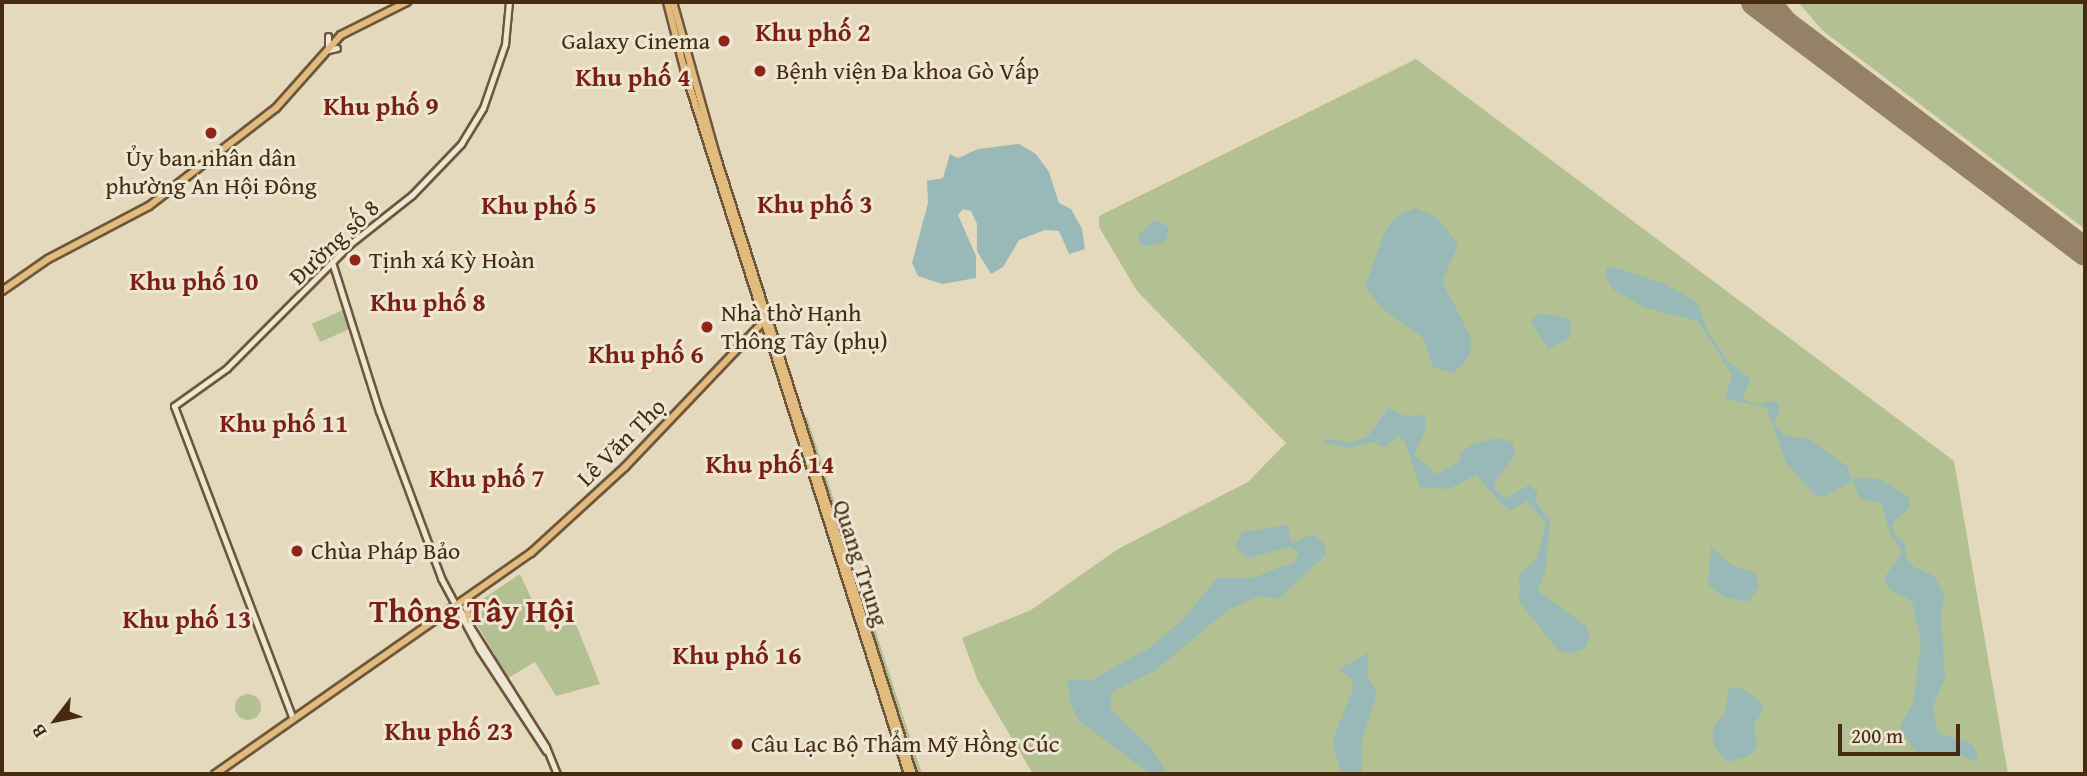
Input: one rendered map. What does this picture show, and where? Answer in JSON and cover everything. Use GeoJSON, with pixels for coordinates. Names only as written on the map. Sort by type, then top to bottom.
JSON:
{"type":"FeatureCollection","features":[{"type":"Feature","properties":{"kind":"main road"},"geometry":{"type":"LineString","coordinates":[[2,290],[72,246],[132,216],[202,167],[276,108],[328,50],[358,23],[392,4],[407,2]]}},
{"type":"Feature","properties":{"kind":"main road","name":"Quang Trung"},"geometry":{"type":"LineString","coordinates":[[667,2],[825,506],[913,774]]}},
{"type":"Feature","properties":{"kind":"main road","name":"Quang Trung"},"geometry":{"type":"LineString","coordinates":[[673,2],[678,38]]}},
{"type":"Feature","properties":{"kind":"main road","name":"Lê Văn Thọ"},"geometry":{"type":"LineString","coordinates":[[215,774],[469,597],[560,529],[766,319]]}},
{"type":"Feature","properties":{"kind":"main road","name":"Quang Trung"},"geometry":{"type":"LineString","coordinates":[[849,580],[908,774]]}},
{"type":"Feature","properties":{"kind":"main road"},"geometry":{"type":"LineString","coordinates":[[469,597],[466,607],[470,621]]}},
{"type":"Feature","properties":{"kind":"street","name":"Đường số 8"},"geometry":{"type":"LineString","coordinates":[[293,719],[174,406],[227,368],[332,262],[412,195],[467,136],[483,108],[506,44],[509,2]]}},
{"type":"Feature","properties":{"kind":"street"},"geometry":{"type":"LineString","coordinates":[[328,36],[328,50],[337,48]]}},
{"type":"Feature","properties":{"kind":"street"},"geometry":{"type":"LineString","coordinates":[[332,262],[379,411],[441,578],[546,751]]}},
{"type":"Feature","properties":{"kind":"street"},"geometry":{"type":"LineString","coordinates":[[456,606],[470,621],[558,774]]}},
{"type":"Feature","properties":{"kind":"green space"},"geometry":{"type":"Polygon","coordinates":[[[1798,2],[2085,2],[2085,229],[1822,30],[1798,2]]]}},
{"type":"Feature","properties":{"kind":"green space"},"geometry":{"type":"Polygon","coordinates":[[[1416,59],[1954,461],[2008,774],[1033,774],[978,681],[962,638],[1031,610],[1118,549],[1248,482],[1286,443],[1137,291],[1099,227],[1099,216],[1416,59]]]}},
{"type":"Feature","properties":{"kind":"green space"},"geometry":{"type":"Polygon","coordinates":[[[343,310],[351,328],[320,342],[312,324],[343,310]]]}},
{"type":"Feature","properties":{"kind":"green space"},"geometry":{"type":"Polygon","coordinates":[[[807,417],[855,565],[849,567],[803,418],[807,417]]]}},
{"type":"Feature","properties":{"kind":"green space"},"geometry":{"type":"Polygon","coordinates":[[[520,574],[547,632],[575,622],[600,684],[556,696],[535,662],[508,678],[468,609],[520,574]]]}},
{"type":"Feature","properties":{"kind":"green space"},"geometry":{"type":"Polygon","coordinates":[[[860,583],[922,774],[917,774],[855,585],[860,583]]]}},
{"type":"Feature","properties":{"kind":"green space"},"geometry":{"type":"Polygon","coordinates":[[[248,694],[257,698],[261,707],[257,716],[248,720],[239,716],[235,707],[239,698],[248,694]]]}},
{"type":"Feature","properties":{"kind":"water"},"geometry":{"type":"Polygon","coordinates":[[[1019,144],[1036,154],[1049,172],[1059,203],[1071,209],[1082,229],[1085,249],[1069,254],[1059,231],[1045,230],[1019,240],[1003,267],[991,274],[977,251],[977,224],[971,211],[963,209],[958,215],[976,256],[976,278],[942,284],[918,276],[912,263],[928,203],[927,181],[943,178],[950,154],[958,158],[978,149],[1019,144]]]}},
{"type":"Feature","properties":{"kind":"water"},"geometry":{"type":"Polygon","coordinates":[[[1416,208],[1436,217],[1458,244],[1442,282],[1470,335],[1471,351],[1463,365],[1452,373],[1433,367],[1423,338],[1384,310],[1365,287],[1385,231],[1397,216],[1416,208]]]}},
{"type":"Feature","properties":{"kind":"water"},"geometry":{"type":"Polygon","coordinates":[[[1155,220],[1169,227],[1167,238],[1163,243],[1141,246],[1137,236],[1155,220]]]}},
{"type":"Feature","properties":{"kind":"water"},"geometry":{"type":"Polygon","coordinates":[[[1613,267],[1663,283],[1697,302],[1708,332],[1728,362],[1751,379],[1742,398],[1753,404],[1776,401],[1780,409],[1774,423],[1783,435],[1811,440],[1848,467],[1851,478],[1879,479],[1908,496],[1910,507],[1892,524],[1895,536],[1904,541],[1907,559],[1914,567],[1934,576],[1945,595],[1941,616],[1945,678],[1933,706],[1936,727],[1940,734],[1971,743],[1978,754],[1974,762],[1955,752],[1923,755],[1911,747],[1900,726],[1913,704],[1921,642],[1912,601],[1889,589],[1884,578],[1902,552],[1891,536],[1881,503],[1860,499],[1853,481],[1824,496],[1815,495],[1787,464],[1766,407],[1725,399],[1732,375],[1698,321],[1646,308],[1614,290],[1605,275],[1607,268],[1613,267]]]}},
{"type":"Feature","properties":{"kind":"water"},"geometry":{"type":"Polygon","coordinates":[[[1539,313],[1571,319],[1570,338],[1548,349],[1531,321],[1539,313]]]}},
{"type":"Feature","properties":{"kind":"water"},"geometry":{"type":"Polygon","coordinates":[[[1388,408],[1405,416],[1425,415],[1425,432],[1414,455],[1437,474],[1459,462],[1461,452],[1471,445],[1497,438],[1512,442],[1516,454],[1495,481],[1495,490],[1506,498],[1529,485],[1538,493],[1535,501],[1550,520],[1546,568],[1538,591],[1586,626],[1590,637],[1585,648],[1570,654],[1558,650],[1518,600],[1521,590],[1518,576],[1537,558],[1546,523],[1527,501],[1509,511],[1476,475],[1449,489],[1420,487],[1405,442],[1398,436],[1384,447],[1371,442],[1349,448],[1324,443],[1324,439],[1354,442],[1368,436],[1388,408]]]}},
{"type":"Feature","properties":{"kind":"water"},"geometry":{"type":"Polygon","coordinates":[[[1287,525],[1292,543],[1314,534],[1325,545],[1326,554],[1279,599],[1259,596],[1228,610],[1156,670],[1111,692],[1111,710],[1150,747],[1168,774],[1151,774],[1079,721],[1071,705],[1067,680],[1092,680],[1149,648],[1183,619],[1217,578],[1252,578],[1295,562],[1299,553],[1291,547],[1248,558],[1235,548],[1242,532],[1287,525]]]}},
{"type":"Feature","properties":{"kind":"water"},"geometry":{"type":"Polygon","coordinates":[[[1711,547],[1730,564],[1755,573],[1759,587],[1748,602],[1724,597],[1708,584],[1711,547]]]}},
{"type":"Feature","properties":{"kind":"water"},"geometry":{"type":"Polygon","coordinates":[[[1368,653],[1367,677],[1377,691],[1362,740],[1362,774],[1342,774],[1332,741],[1353,689],[1352,679],[1339,669],[1368,653]]]}},
{"type":"Feature","properties":{"kind":"water"},"geometry":{"type":"Polygon","coordinates":[[[1739,687],[1756,697],[1764,709],[1754,725],[1757,746],[1749,756],[1727,762],[1713,745],[1713,728],[1724,714],[1729,689],[1739,687]]]}},
{"type":"Feature","properties":{"kind":"taxiway"},"geometry":{"type":"LineString","coordinates":[[1778,2],[1814,47]]}},
{"type":"Feature","properties":{"kind":"runway"},"geometry":{"type":"LineString","coordinates":[[1755,2],[2085,252]]}},
{"type":"Feature","properties":{"kind":"place","name":"Galaxy Cinema"},"geometry":{"type":"Point","coordinates":[724,41]}},
{"type":"Feature","properties":{"kind":"place","name":"Bệnh viện Đa khoa Gò Vấp"},"geometry":{"type":"Point","coordinates":[760,71]}},
{"type":"Feature","properties":{"kind":"place","name":"Ủy ban nhân dân phường An Hội Đông"},"geometry":{"type":"Point","coordinates":[211,133]}},
{"type":"Feature","properties":{"kind":"place","name":"Tịnh xá Kỳ Hoàn"},"geometry":{"type":"Point","coordinates":[355,260]}},
{"type":"Feature","properties":{"kind":"place","name":"Nhà thờ Hạnh Thông Tây (phụ)"},"geometry":{"type":"Point","coordinates":[707,327]}},
{"type":"Feature","properties":{"kind":"place","name":"Chùa Pháp Bảo"},"geometry":{"type":"Point","coordinates":[297,551]}},
{"type":"Feature","properties":{"kind":"place","name":"Câu Lạc Bộ Thẩm Mỹ Hồng Cúc"},"geometry":{"type":"Point","coordinates":[737,744]}},
{"type":"Feature","properties":{"kind":"district","name":"Khu phố 2"},"geometry":{"type":"Point","coordinates":[813,32]}},
{"type":"Feature","properties":{"kind":"district","name":"Khu phố 4"},"geometry":{"type":"Point","coordinates":[633,77]}},
{"type":"Feature","properties":{"kind":"district","name":"Khu phố 9"},"geometry":{"type":"Point","coordinates":[381,106]}},
{"type":"Feature","properties":{"kind":"district","name":"Khu phố 3"},"geometry":{"type":"Point","coordinates":[815,204]}},
{"type":"Feature","properties":{"kind":"district","name":"Khu phố 5"},"geometry":{"type":"Point","coordinates":[539,205]}},
{"type":"Feature","properties":{"kind":"district","name":"Khu phố 10"},"geometry":{"type":"Point","coordinates":[194,281]}},
{"type":"Feature","properties":{"kind":"district","name":"Khu phố 8"},"geometry":{"type":"Point","coordinates":[428,302]}},
{"type":"Feature","properties":{"kind":"district","name":"Khu phố 6"},"geometry":{"type":"Point","coordinates":[646,354]}},
{"type":"Feature","properties":{"kind":"district","name":"Khu phố 11"},"geometry":{"type":"Point","coordinates":[284,423]}},
{"type":"Feature","properties":{"kind":"district","name":"Khu phố 14"},"geometry":{"type":"Point","coordinates":[770,464]}},
{"type":"Feature","properties":{"kind":"district","name":"Khu phố 7"},"geometry":{"type":"Point","coordinates":[487,478]}},
{"type":"Feature","properties":{"kind":"district","name":"Thông Tây Hội"},"geometry":{"type":"Point","coordinates":[472,611]}},
{"type":"Feature","properties":{"kind":"district","name":"Khu phố 13"},"geometry":{"type":"Point","coordinates":[187,619]}},
{"type":"Feature","properties":{"kind":"district","name":"Khu phố 16"},"geometry":{"type":"Point","coordinates":[737,655]}},
{"type":"Feature","properties":{"kind":"district","name":"Khu phố 23"},"geometry":{"type":"Point","coordinates":[449,731]}}]}
